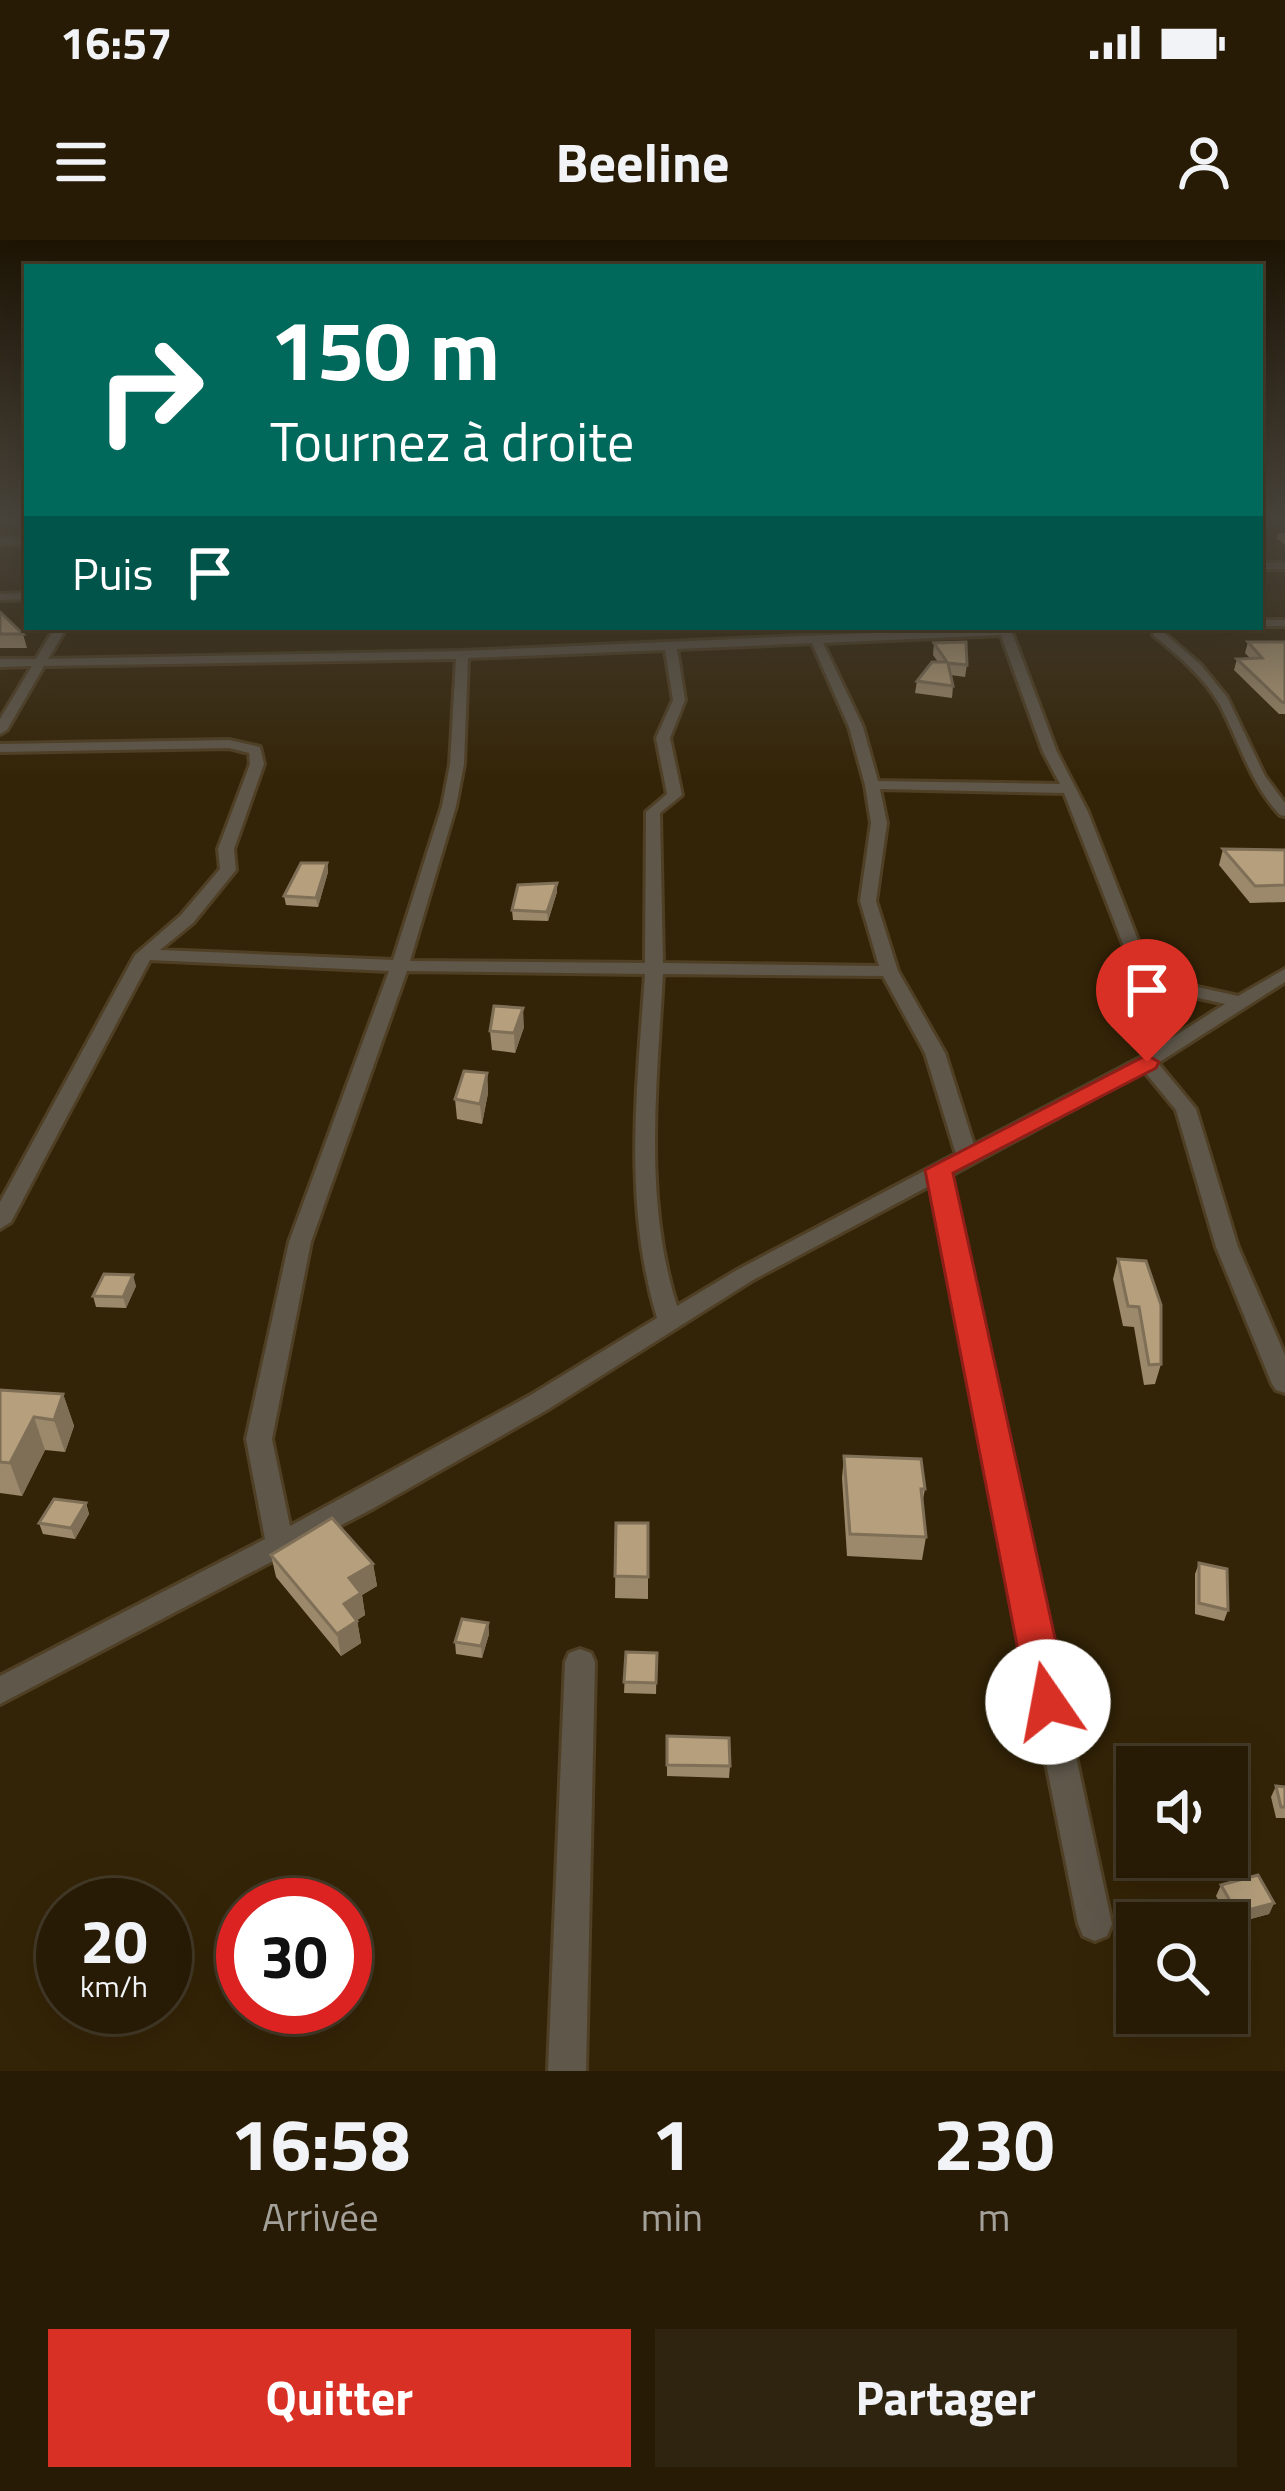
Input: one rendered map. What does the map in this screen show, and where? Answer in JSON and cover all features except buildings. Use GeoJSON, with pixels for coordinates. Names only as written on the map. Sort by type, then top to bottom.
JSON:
{"type":"FeatureCollection","features":[{"type":"Feature","properties":{"kind":"street"},"geometry":{"type":"LineString","coordinates":[[0,730],[59,630]]}},
{"type":"Feature","properties":{"kind":"street"},"geometry":{"type":"LineString","coordinates":[[0,663],[462,655],[988,630]]}},
{"type":"Feature","properties":{"kind":"street"},"geometry":{"type":"LineString","coordinates":[[1005,630],[1050,752],[1146,976],[1171,987],[1239,1002]]}},
{"type":"Feature","properties":{"kind":"street"},"geometry":{"type":"LineString","coordinates":[[1159,630],[1226,704],[1251,767],[1285,812]]}},
{"type":"Feature","properties":{"kind":"street"},"geometry":{"type":"LineString","coordinates":[[816,640],[856,727],[872,785],[879,824],[868,901],[889,971],[935,1053],[968,1159]]}},
{"type":"Feature","properties":{"kind":"street"},"geometry":{"type":"LineString","coordinates":[[669,1318],[651,1254],[646,1077],[655,966],[653,812],[675,795],[663,738],[679,700],[670,645]]}},
{"type":"Feature","properties":{"kind":"street"},"geometry":{"type":"LineString","coordinates":[[280,1544],[259,1439],[272,1373],[300,1242],[400,966],[449,806],[457,764],[462,655]]}},
{"type":"Feature","properties":{"kind":"street"},"geometry":{"type":"LineString","coordinates":[[0,748],[229,744],[255,751],[257,764],[226,849],[228,870],[187,919],[144,956],[0,1222]]}},
{"type":"Feature","properties":{"kind":"street"},"geometry":{"type":"LineString","coordinates":[[872,785],[1069,788]]}},
{"type":"Feature","properties":{"kind":"street"},"geometry":{"type":"LineString","coordinates":[[144,956],[400,966],[655,966],[799,974],[889,971]]}},
{"type":"Feature","properties":{"kind":"street"},"geometry":{"type":"LineString","coordinates":[[0,1691],[538,1402],[669,1318],[1147,1062],[1285,974]]}},
{"type":"Feature","properties":{"kind":"street"},"geometry":{"type":"LineString","coordinates":[[1147,1062],[1186,1109],[1228,1247],[1285,1384]]}},
{"type":"Feature","properties":{"kind":"street"},"geometry":{"type":"LineString","coordinates":[[939,1170],[1094,1924]]}},
{"type":"Feature","properties":{"kind":"street"},"geometry":{"type":"LineString","coordinates":[[567,2071],[580,1663]]}},
{"type":"Feature","properties":{"kind":"route"},"geometry":{"type":"LineString","coordinates":[[1048,1702],[939,1170],[968,1159],[1147,1062]]}}]}
